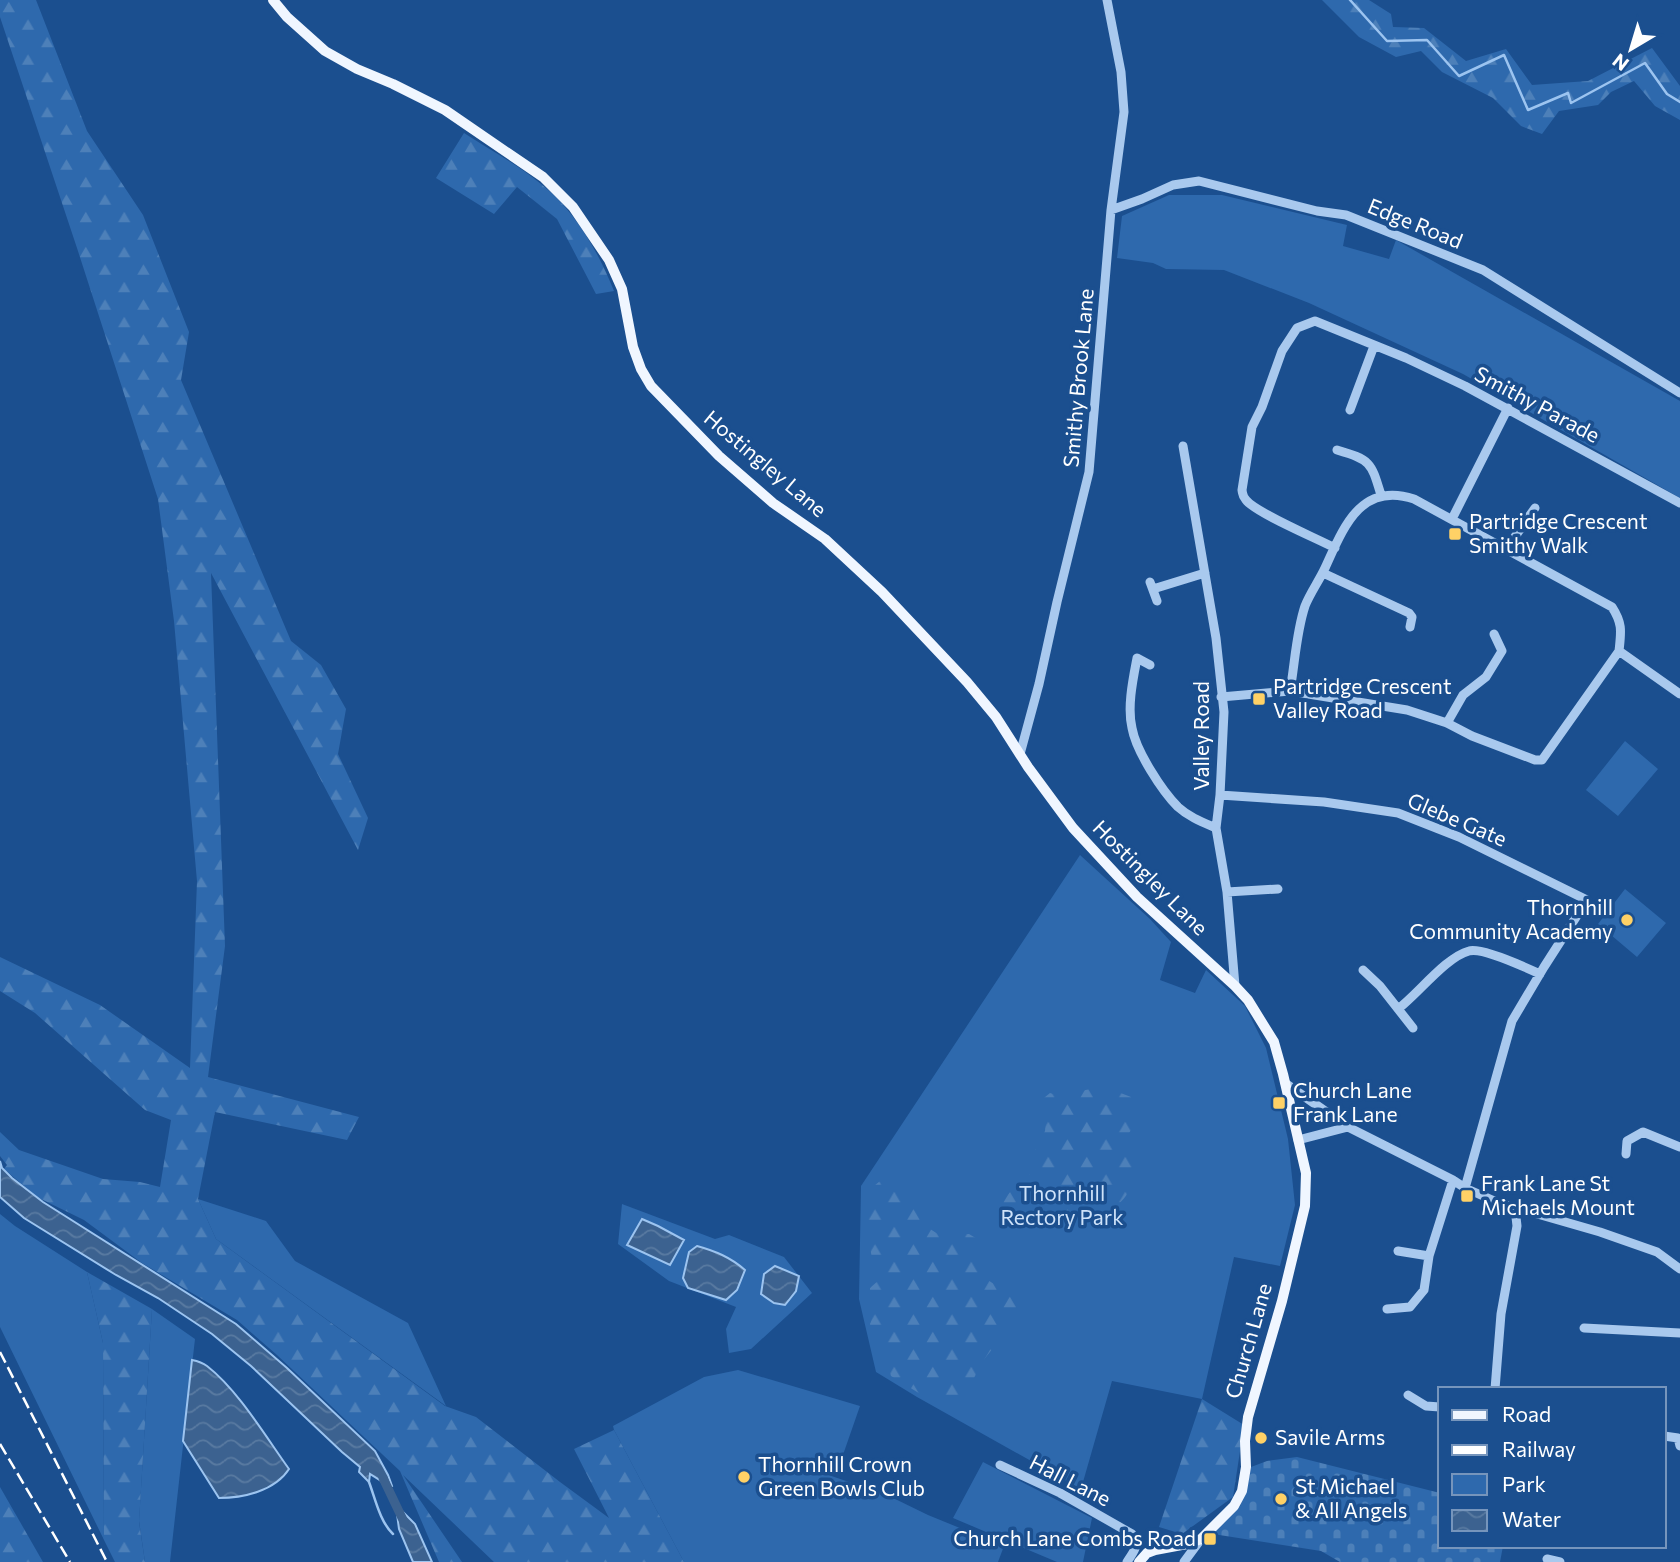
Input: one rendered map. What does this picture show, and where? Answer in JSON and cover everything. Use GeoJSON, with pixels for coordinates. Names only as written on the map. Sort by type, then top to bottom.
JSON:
{"type":"FeatureCollection","features":[{"type":"Feature","properties":{"kind":"main road","name":"Hostingley Lane"},"geometry":{"type":"LineString","coordinates":[[273,0],[287,17],[325,51],[445,110],[543,177],[573,206],[609,260],[622,289],[633,346],[641,369],[651,386],[719,456],[773,503],[825,539],[882,592],[967,682],[996,717],[1028,767],[1073,828],[1137,897],[1248,1000],[1273,1042],[1284,1078]]}},
{"type":"Feature","properties":{"kind":"main road","name":"Church Lane"},"geometry":{"type":"LineString","coordinates":[[1139,1562],[1147,1553],[1200,1539],[1234,1506],[1242,1491],[1248,1417],[1282,1301],[1305,1206],[1306,1173],[1284,1078]]}},
{"type":"Feature","properties":{"kind":"street","name":"Smithy Brook Lane"},"geometry":{"type":"LineString","coordinates":[[1020,754],[1089,472],[1111,210],[1124,112],[1121,72],[1107,0]]}},
{"type":"Feature","properties":{"kind":"street","name":"Edge Road"},"geometry":{"type":"LineString","coordinates":[[1111,210],[1172,185],[1199,181],[1317,211],[1346,215],[1483,270],[1680,393]]}},
{"type":"Feature","properties":{"kind":"street","name":"Smithy Parade"},"geometry":{"type":"LineString","coordinates":[[1335,548],[1248,503],[1242,489],[1252,427],[1282,351],[1297,328],[1315,321],[1406,358],[1508,408],[1680,503]]}},
{"type":"Feature","properties":{"kind":"street"},"geometry":{"type":"LineString","coordinates":[[1350,410],[1374,346]]}},
{"type":"Feature","properties":{"kind":"street"},"geometry":{"type":"LineString","coordinates":[[1452,519],[1508,408]]}},
{"type":"Feature","properties":{"kind":"street","name":"Valley Road"},"geometry":{"type":"LineString","coordinates":[[1183,446],[1216,638],[1224,712],[1216,828],[1227,892],[1235,986]]}},
{"type":"Feature","properties":{"kind":"street"},"geometry":{"type":"LineString","coordinates":[[1337,450],[1358,456],[1370,464],[1381,495]]}},
{"type":"Feature","properties":{"kind":"street"},"geometry":{"type":"LineString","coordinates":[[1221,696],[1290,691],[1408,710],[1447,723],[1472,736],[1535,760],[1542,760],[1619,651],[1622,629],[1619,617],[1612,607],[1507,548],[1414,499],[1401,494],[1381,495],[1368,502],[1349,520],[1311,592],[1299,634],[1290,691]]}},
{"type":"Feature","properties":{"kind":"street"},"geometry":{"type":"LineString","coordinates":[[1507,548],[1535,508]]}},
{"type":"Feature","properties":{"kind":"street"},"geometry":{"type":"LineString","coordinates":[[1157,601],[1151,586],[1205,573]]}},
{"type":"Feature","properties":{"kind":"street"},"geometry":{"type":"LineString","coordinates":[[1323,573],[1405,611],[1412,617],[1410,627]]}},
{"type":"Feature","properties":{"kind":"street"},"geometry":{"type":"LineString","coordinates":[[1447,723],[1463,695],[1486,677],[1502,651],[1494,634]]}},
{"type":"Feature","properties":{"kind":"street"},"geometry":{"type":"LineString","coordinates":[[1619,651],[1679,690]]}},
{"type":"Feature","properties":{"kind":"street"},"geometry":{"type":"LineString","coordinates":[[1150,665],[1137,658],[1130,690],[1131,728],[1144,759],[1178,806],[1193,818],[1216,828]]}},
{"type":"Feature","properties":{"kind":"street","name":"Glebe Gate"},"geometry":{"type":"LineString","coordinates":[[1220,795],[1324,802],[1398,813],[1459,837],[1587,900],[1540,974]]}},
{"type":"Feature","properties":{"kind":"street"},"geometry":{"type":"LineString","coordinates":[[1227,892],[1278,889]]}},
{"type":"Feature","properties":{"kind":"street"},"geometry":{"type":"LineString","coordinates":[[1398,1009],[1449,962],[1468,951],[1483,951],[1540,974],[1512,1021],[1465,1188]]}},
{"type":"Feature","properties":{"kind":"street"},"geometry":{"type":"LineString","coordinates":[[1363,970],[1380,986],[1413,1028]]}},
{"type":"Feature","properties":{"kind":"street"},"geometry":{"type":"LineString","coordinates":[[1284,1078],[1348,1127],[1465,1188],[1499,1203],[1600,1232],[1657,1252],[1680,1269]]}},
{"type":"Feature","properties":{"kind":"street"},"geometry":{"type":"LineString","coordinates":[[1298,1140],[1348,1127]]}},
{"type":"Feature","properties":{"kind":"street"},"geometry":{"type":"LineString","coordinates":[[1626,1154],[1627,1141],[1643,1132],[1680,1147]]}},
{"type":"Feature","properties":{"kind":"street"},"geometry":{"type":"LineString","coordinates":[[1387,1309],[1409,1307],[1424,1290],[1429,1256],[1452,1180]]}},
{"type":"Feature","properties":{"kind":"street"},"geometry":{"type":"LineString","coordinates":[[1495,1387],[1501,1314],[1517,1226],[1515,1208]]}},
{"type":"Feature","properties":{"kind":"street"},"geometry":{"type":"LineString","coordinates":[[1398,1251],[1429,1256]]}},
{"type":"Feature","properties":{"kind":"street"},"geometry":{"type":"LineString","coordinates":[[1584,1328],[1680,1334]]}},
{"type":"Feature","properties":{"kind":"street"},"geometry":{"type":"LineString","coordinates":[[1408,1395],[1426,1406],[1438,1407]]}},
{"type":"Feature","properties":{"kind":"street"},"geometry":{"type":"LineString","coordinates":[[1666,1436],[1678,1438],[1680,1446]]}},
{"type":"Feature","properties":{"kind":"street","name":"Hall Lane"},"geometry":{"type":"LineString","coordinates":[[1000,1465],[1060,1493],[1132,1534],[1136,1546],[1127,1562]]}},
{"type":"Feature","properties":{"kind":"street"},"geometry":{"type":"LineString","coordinates":[[1184,1562],[1200,1539]]}},
{"type":"Feature","properties":{"kind":"street"},"geometry":{"type":"LineString","coordinates":[[1547,1559],[1560,1562]]}},
{"type":"Feature","properties":{"kind":"green space"},"geometry":{"type":"Polygon","coordinates":[[[0,0],[36,0],[87,131],[143,215],[189,332],[181,380],[291,641],[321,665],[346,709],[338,754],[368,818],[358,850],[211,573],[225,946],[208,1077],[359,1117],[347,1140],[215,1112],[198,1199],[216,1239],[445,1406],[476,1417],[609,1518],[574,1449],[614,1430],[684,1562],[494,1562],[403,1475],[462,1562],[439,1562],[400,1471],[277,1355],[237,1320],[142,1263],[84,1220],[37,1197],[4,1169],[7,1165],[0,1156],[0,1132],[19,1150],[103,1179],[140,1182],[160,1187],[171,1120],[145,1110],[35,1013],[0,991],[0,957],[100,1005],[190,1068],[197,881],[174,621],[158,499],[0,17],[0,0]]]}},
{"type":"Feature","properties":{"kind":"green space"},"geometry":{"type":"Polygon","coordinates":[[[1322,0],[1369,0],[1391,14],[1393,27],[1424,28],[1466,61],[1506,49],[1532,85],[1588,81],[1652,48],[1680,86],[1680,120],[1655,106],[1634,81],[1611,92],[1598,105],[1559,111],[1542,134],[1521,126],[1493,98],[1442,72],[1421,51],[1396,57],[1359,37],[1322,0]]]}},
{"type":"Feature","properties":{"kind":"green space"},"geometry":{"type":"Polygon","coordinates":[[[464,133],[532,177],[553,194],[575,219],[593,247],[614,291],[596,294],[557,219],[517,187],[494,214],[436,178],[464,133]]]}},
{"type":"Feature","properties":{"kind":"green space"},"geometry":{"type":"Polygon","coordinates":[[[1169,195],[1222,195],[1347,225],[1343,246],[1389,259],[1396,240],[1680,401],[1680,498],[1463,374],[1309,303],[1224,270],[1166,269],[1153,263],[1117,258],[1122,216],[1169,195]]]}},
{"type":"Feature","properties":{"kind":"green space"},"geometry":{"type":"Polygon","coordinates":[[[1625,741],[1658,769],[1618,816],[1586,790],[1625,741]]]}},
{"type":"Feature","properties":{"kind":"green space","name":"Thornhill Rectory Park"},"geometry":{"type":"Polygon","coordinates":[[[1080,855],[1150,919],[1171,942],[1160,980],[1195,993],[1206,970],[1245,1006],[1266,1048],[1288,1139],[1295,1205],[1280,1266],[1234,1257],[1202,1399],[1112,1381],[1081,1489],[876,1372],[859,1299],[861,1186],[1080,855]]]}},
{"type":"Feature","properties":{"kind":"green space"},"geometry":{"type":"Polygon","coordinates":[[[1625,889],[1666,923],[1637,957],[1598,924],[1625,889]]]}},
{"type":"Feature","properties":{"kind":"green space"},"geometry":{"type":"Polygon","coordinates":[[[1097,1088],[1101,1092],[1108,1090],[1113,1094],[1118,1092],[1131,1097],[1134,1103],[1137,1121],[1129,1133],[1132,1139],[1127,1157],[1140,1165],[1127,1194],[1117,1205],[1110,1208],[1101,1208],[1085,1202],[1080,1214],[1069,1221],[1028,1206],[1020,1200],[1007,1208],[1003,1207],[1002,1202],[1020,1184],[1033,1186],[1041,1181],[1027,1173],[1026,1167],[1045,1131],[1046,1119],[1038,1108],[1039,1102],[1050,1093],[1067,1094],[1097,1088]]]}},
{"type":"Feature","properties":{"kind":"green space"},"geometry":{"type":"Polygon","coordinates":[[[893,1174],[900,1177],[901,1192],[922,1205],[927,1227],[941,1236],[969,1234],[984,1243],[981,1268],[987,1279],[1019,1294],[1027,1309],[1001,1333],[973,1380],[966,1382],[955,1403],[944,1406],[891,1376],[872,1336],[870,1324],[874,1312],[870,1303],[870,1288],[879,1280],[866,1229],[869,1222],[866,1204],[873,1187],[893,1174]]]}},
{"type":"Feature","properties":{"kind":"green space"},"geometry":{"type":"Polygon","coordinates":[[[198,1199],[266,1221],[295,1261],[408,1323],[446,1406],[216,1239],[198,1199]]]}},
{"type":"Feature","properties":{"kind":"green space"},"geometry":{"type":"Polygon","coordinates":[[[622,1204],[715,1239],[729,1235],[784,1257],[812,1293],[751,1349],[729,1353],[726,1329],[736,1307],[669,1281],[618,1244],[622,1204]]]}},
{"type":"Feature","properties":{"kind":"green space"},"geometry":{"type":"Polygon","coordinates":[[[0,1214],[87,1272],[103,1343],[104,1540],[0,1327],[0,1214]]]}},
{"type":"Feature","properties":{"kind":"green space"},"geometry":{"type":"Polygon","coordinates":[[[87,1272],[152,1309],[139,1522],[145,1562],[115,1562],[104,1540],[103,1343],[87,1272]]]}},
{"type":"Feature","properties":{"kind":"green space"},"geometry":{"type":"Polygon","coordinates":[[[152,1309],[195,1339],[170,1562],[145,1562],[139,1521],[152,1309]]]}},
{"type":"Feature","properties":{"kind":"green space"},"geometry":{"type":"Polygon","coordinates":[[[738,1370],[860,1406],[837,1472],[811,1469],[887,1495],[1004,1546],[998,1562],[684,1562],[613,1426],[704,1377],[738,1370]]]}},
{"type":"Feature","properties":{"kind":"green space"},"geometry":{"type":"Polygon","coordinates":[[[1202,1399],[1244,1425],[1233,1497],[1182,1534],[1159,1527],[1202,1399]]]}},
{"type":"Feature","properties":{"kind":"green space"},"geometry":{"type":"Polygon","coordinates":[[[1297,1457],[1438,1492],[1438,1548],[1503,1548],[1500,1562],[1340,1562],[1321,1551],[1213,1534],[1240,1506],[1251,1467],[1267,1461],[1297,1457]]]}},
{"type":"Feature","properties":{"kind":"green space"},"geometry":{"type":"Polygon","coordinates":[[[983,1462],[1092,1518],[1083,1562],[1057,1562],[953,1518],[983,1462]]]}},
{"type":"Feature","properties":{"kind":"green space"},"geometry":{"type":"Polygon","coordinates":[[[0,1487],[43,1562],[0,1562],[0,1487]]]}},
{"type":"Feature","properties":{"kind":"water"},"geometry":{"type":"Polygon","coordinates":[[[0,1161],[2,1168],[12,1178],[43,1202],[236,1324],[375,1451],[392,1486],[386,1489],[381,1481],[370,1474],[369,1482],[359,1472],[360,1467],[251,1366],[212,1334],[158,1298],[24,1218],[0,1197],[0,1161]]]}},
{"type":"Feature","properties":{"kind":"water"},"geometry":{"type":"Polygon","coordinates":[[[642,1219],[684,1240],[670,1265],[627,1245],[642,1219]]]}},
{"type":"Feature","properties":{"kind":"water"},"geometry":{"type":"Polygon","coordinates":[[[697,1246],[734,1261],[745,1270],[737,1290],[726,1300],[688,1288],[683,1278],[689,1252],[697,1246]]]}},
{"type":"Feature","properties":{"kind":"water"},"geometry":{"type":"Polygon","coordinates":[[[775,1266],[799,1276],[796,1291],[785,1305],[774,1303],[761,1294],[764,1274],[775,1266]]]}},
{"type":"Feature","properties":{"kind":"water"},"geometry":{"type":"Polygon","coordinates":[[[192,1360],[207,1366],[230,1388],[289,1469],[276,1483],[248,1495],[219,1498],[183,1441],[192,1360]]]}},
{"type":"Feature","properties":{"kind":"water"},"geometry":{"type":"Polygon","coordinates":[[[403,1512],[415,1524],[432,1562],[413,1562],[399,1529],[397,1514],[403,1512]]]}},
{"type":"Feature","properties":{"kind":"waterway"},"geometry":{"type":"LineString","coordinates":[[1350,0],[1387,41],[1427,40],[1459,76],[1504,55],[1528,110],[1568,93],[1571,103],[1645,63],[1667,94],[1680,102]]}},
{"type":"Feature","properties":{"kind":"waterway"},"geometry":{"type":"LineString","coordinates":[[383,1478],[404,1522]]}},
{"type":"Feature","properties":{"kind":"waterway"},"geometry":{"type":"LineString","coordinates":[[369,1482],[381,1516],[393,1534]]}},
{"type":"Feature","properties":{"kind":"railway"},"geometry":{"type":"LineString","coordinates":[[0,1352],[107,1562]]}},
{"type":"Feature","properties":{"kind":"railway"},"geometry":{"type":"LineString","coordinates":[[0,1444],[70,1562]]}},
{"type":"Feature","properties":{"kind":"place","name":"Partridge Crescent Smithy Walk"},"geometry":{"type":"Point","coordinates":[1455,534]}},
{"type":"Feature","properties":{"kind":"place","name":"Partridge Crescent Valley Road"},"geometry":{"type":"Point","coordinates":[1259,699]}},
{"type":"Feature","properties":{"kind":"place","name":"Thornhill Community Academy"},"geometry":{"type":"Point","coordinates":[1627,920]}},
{"type":"Feature","properties":{"kind":"place","name":"Church Lane Frank Lane"},"geometry":{"type":"Point","coordinates":[1279,1103]}},
{"type":"Feature","properties":{"kind":"place","name":"Frank Lane St Michaels Mount"},"geometry":{"type":"Point","coordinates":[1467,1196]}},
{"type":"Feature","properties":{"kind":"place","name":"Savile Arms"},"geometry":{"type":"Point","coordinates":[1261,1438]}},
{"type":"Feature","properties":{"kind":"place","name":"Thornhill Crown Green Bowls Club"},"geometry":{"type":"Point","coordinates":[744,1477]}},
{"type":"Feature","properties":{"kind":"place","name":"St Michael & All Angels"},"geometry":{"type":"Point","coordinates":[1281,1499]}},
{"type":"Feature","properties":{"kind":"place","name":"Church Lane Combs Road"},"geometry":{"type":"Point","coordinates":[1210,1539]}}]}
